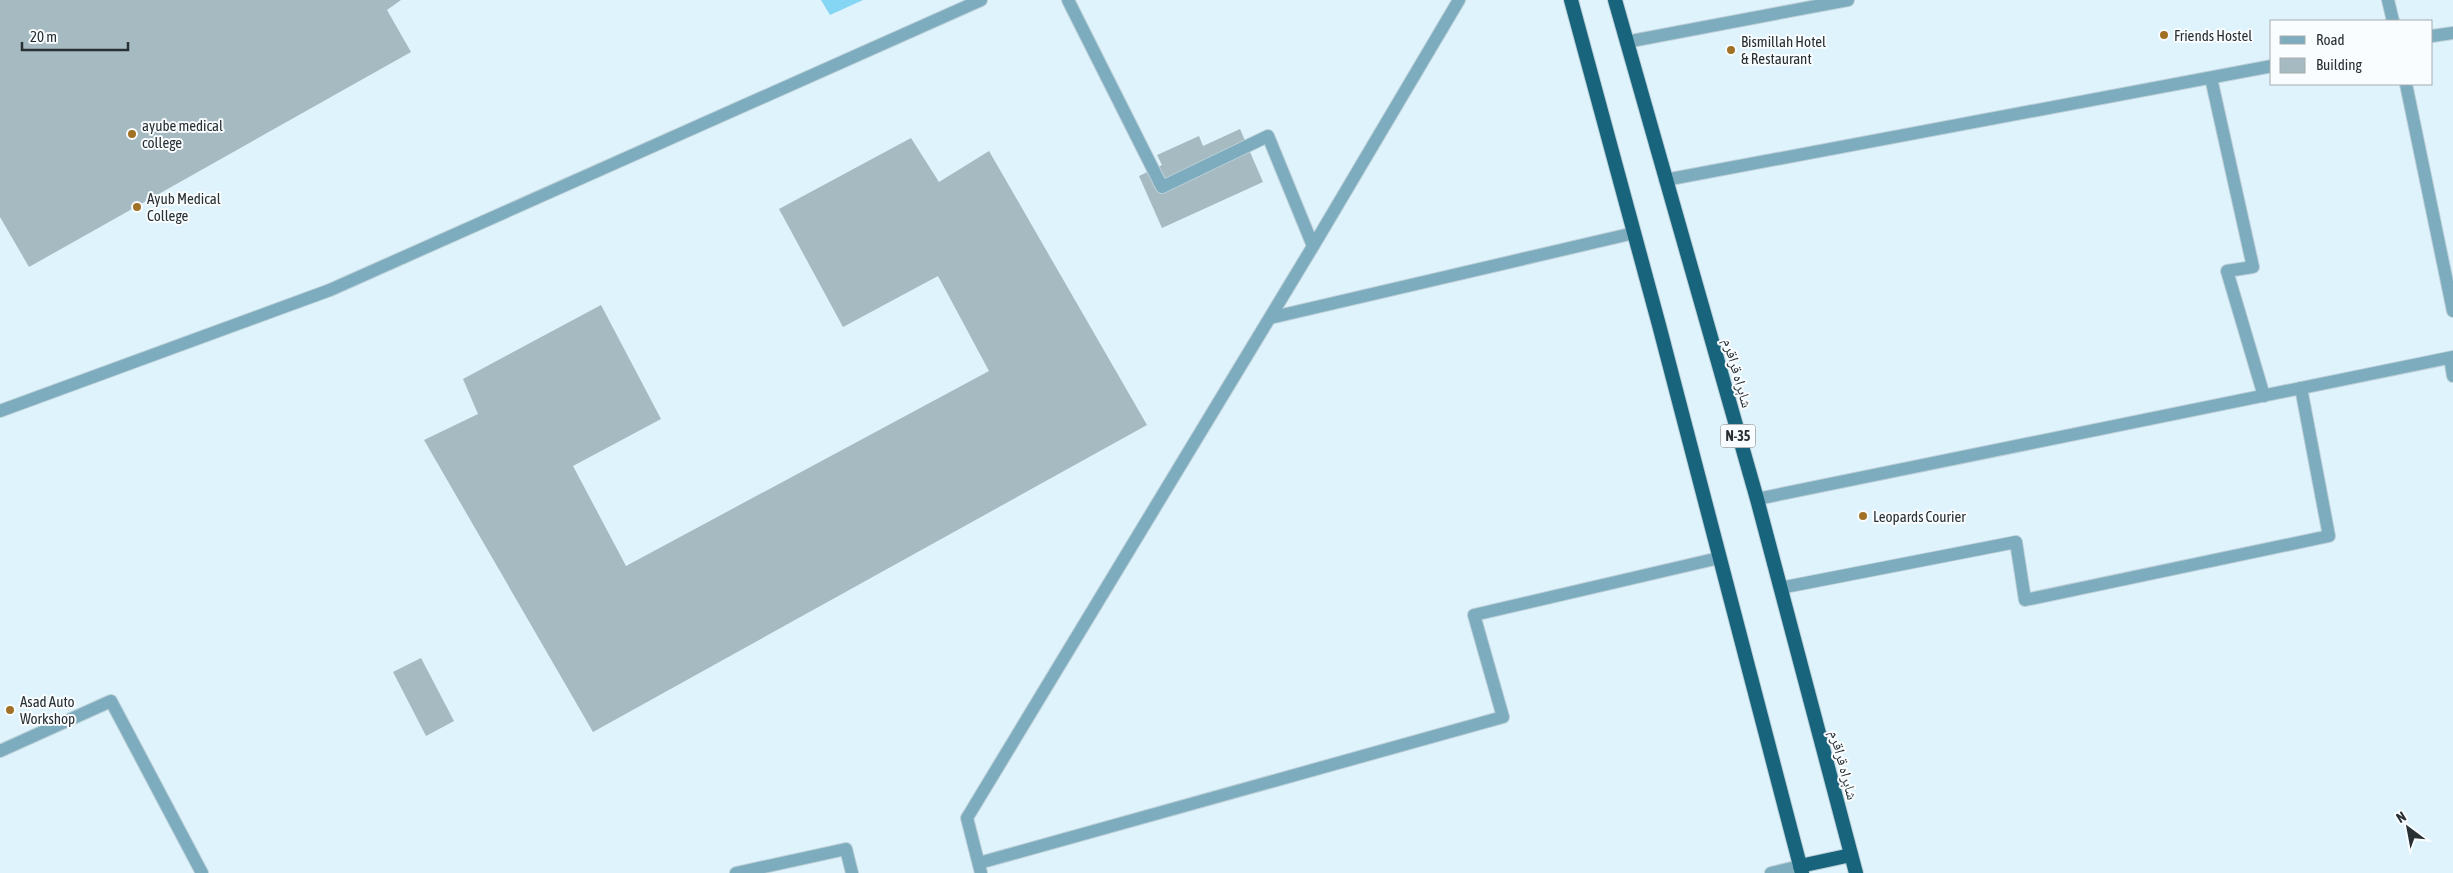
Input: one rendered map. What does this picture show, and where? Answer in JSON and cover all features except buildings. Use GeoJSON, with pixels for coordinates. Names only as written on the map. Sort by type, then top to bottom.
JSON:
{"type":"FeatureCollection","features":[{"type":"Feature","properties":{"kind":"highway"},"geometry":{"type":"LineString","coordinates":[[1571,0],[1801,870],[1851,855]]}},
{"type":"Feature","properties":{"kind":"highway","name":"شاہراہ قراقرم"},"geometry":{"type":"LineString","coordinates":[[1615,0],[1757,499],[1856,873]]}},
{"type":"Feature","properties":{"kind":"street"},"geometry":{"type":"LineString","coordinates":[[0,411],[330,290],[981,0]]}},
{"type":"Feature","properties":{"kind":"street"},"geometry":{"type":"LineString","coordinates":[[1068,0],[1162,187],[1268,136],[1313,246]]}},
{"type":"Feature","properties":{"kind":"street"},"geometry":{"type":"LineString","coordinates":[[1459,0],[1270,318],[967,818],[980,868],[1503,717],[1474,615],[1719,558]]}},
{"type":"Feature","properties":{"kind":"street"},"geometry":{"type":"LineString","coordinates":[[1626,42],[1848,0]]}},
{"type":"Feature","properties":{"kind":"street"},"geometry":{"type":"LineString","coordinates":[[2388,0],[2393,20]]}},
{"type":"Feature","properties":{"kind":"street"},"geometry":{"type":"LineString","coordinates":[[2433,36],[2453,33]]}},
{"type":"Feature","properties":{"kind":"street"},"geometry":{"type":"LineString","coordinates":[[1665,180],[2270,66]]}},
{"type":"Feature","properties":{"kind":"street"},"geometry":{"type":"LineString","coordinates":[[2211,78],[2253,267],[2227,272],[2264,396]]}},
{"type":"Feature","properties":{"kind":"street"},"geometry":{"type":"LineString","coordinates":[[2406,85],[2453,311]]}},
{"type":"Feature","properties":{"kind":"street"},"geometry":{"type":"LineString","coordinates":[[1270,318],[1634,233]]}},
{"type":"Feature","properties":{"kind":"street"},"geometry":{"type":"LineString","coordinates":[[1757,499],[2452,358],[2453,376]]}},
{"type":"Feature","properties":{"kind":"street"},"geometry":{"type":"LineString","coordinates":[[1780,588],[2016,542],[2025,600],[2329,536],[2301,388]]}},
{"type":"Feature","properties":{"kind":"street"},"geometry":{"type":"LineString","coordinates":[[0,752],[111,701],[202,873]]}},
{"type":"Feature","properties":{"kind":"street"},"geometry":{"type":"LineString","coordinates":[[736,873],[846,849],[852,873]]}},
{"type":"Feature","properties":{"kind":"street"},"geometry":{"type":"LineString","coordinates":[[793,860],[796,873]]}},
{"type":"Feature","properties":{"kind":"street"},"geometry":{"type":"LineString","coordinates":[[1771,873],[1801,870]]}},
{"type":"Feature","properties":{"kind":"shaded area"},"geometry":{"type":"Polygon","coordinates":[[[821,0],[863,0],[830,15],[821,0]]]}},
{"type":"Feature","properties":{"kind":"place","name":"Friends Hostel"},"geometry":{"type":"Point","coordinates":[2164,35]}},
{"type":"Feature","properties":{"kind":"place","name":"Bismillah Hotel & Restaurant"},"geometry":{"type":"Point","coordinates":[1731,50]}},
{"type":"Feature","properties":{"kind":"place","name":"ayube medical college"},"geometry":{"type":"Point","coordinates":[132,134]}},
{"type":"Feature","properties":{"kind":"place","name":"Ayub Medical College"},"geometry":{"type":"Point","coordinates":[137,207]}},
{"type":"Feature","properties":{"kind":"place","name":"Leopards Courier"},"geometry":{"type":"Point","coordinates":[1863,516]}},
{"type":"Feature","properties":{"kind":"place","name":"Asad Auto Workshop"},"geometry":{"type":"Point","coordinates":[10,710]}}]}
